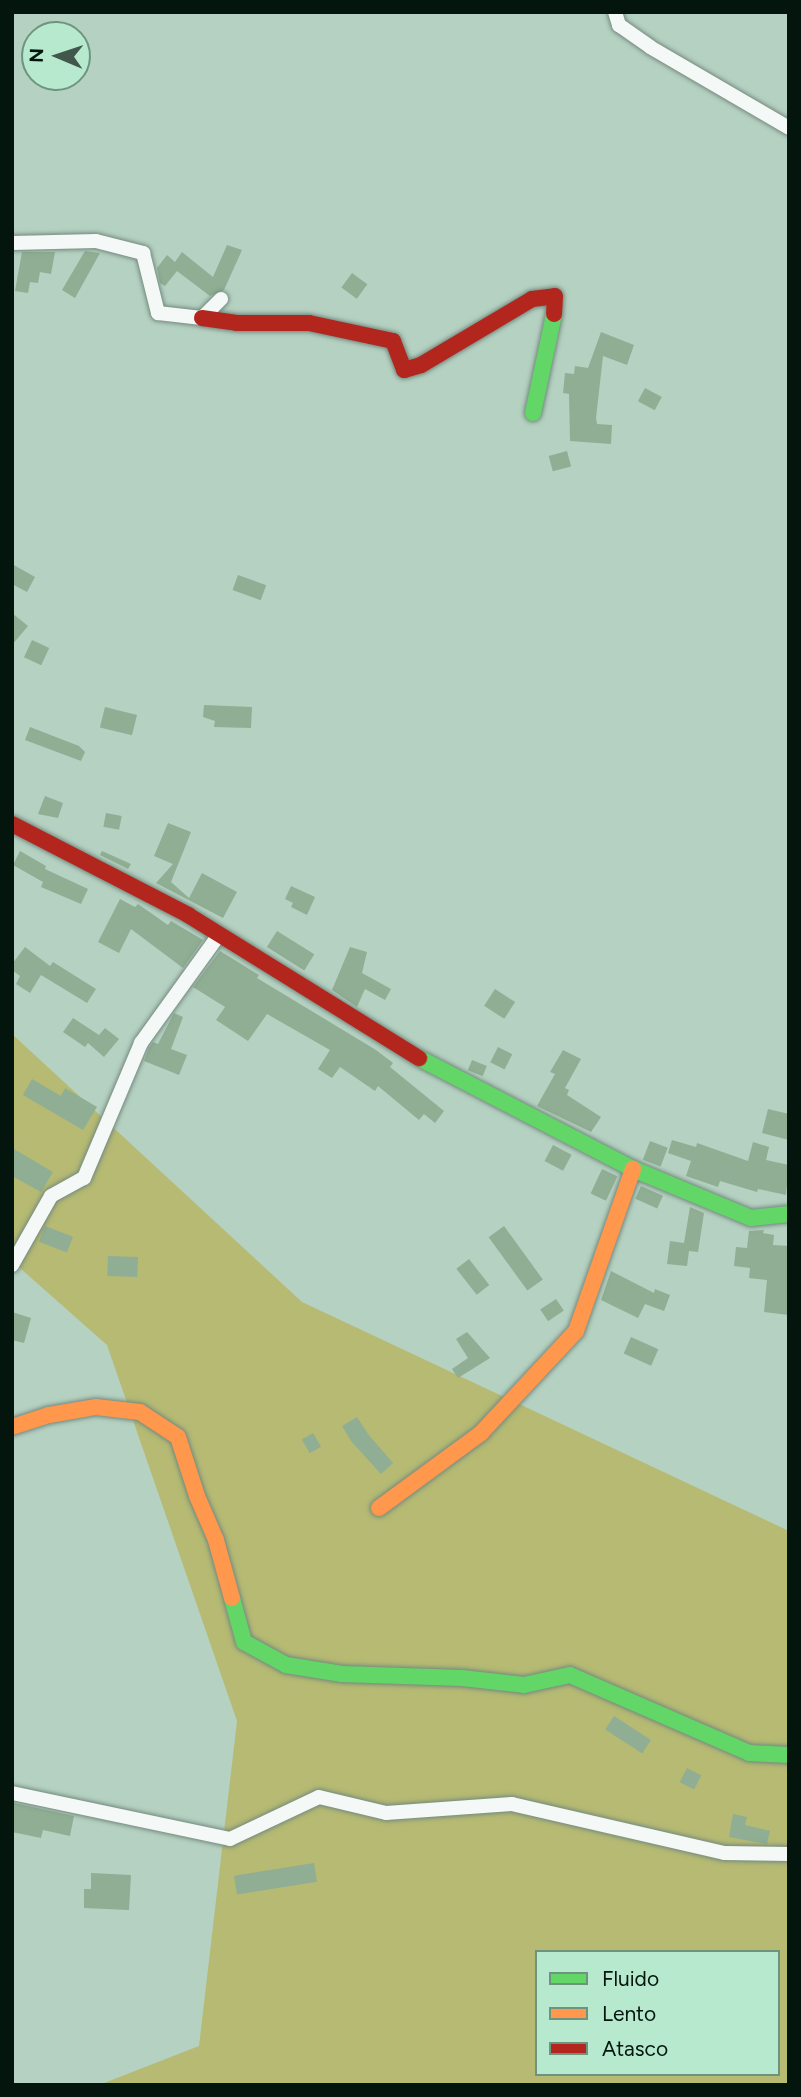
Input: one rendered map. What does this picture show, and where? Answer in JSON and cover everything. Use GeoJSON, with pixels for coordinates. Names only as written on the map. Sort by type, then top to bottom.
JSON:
{"type":"FeatureCollection","features":[{"type":"Feature","properties":{"kind":"street"},"geometry":{"type":"LineString","coordinates":[[615,12],[619,25],[650,47],[789,128]]}},
{"type":"Feature","properties":{"kind":"street"},"geometry":{"type":"LineString","coordinates":[[12,243],[96,242],[144,253],[158,313],[237,323],[309,323],[393,341],[404,370],[442,354],[532,299],[555,296],[553,326],[533,413]]}},
{"type":"Feature","properties":{"kind":"street"},"geometry":{"type":"LineString","coordinates":[[202,318],[220,299]]}},
{"type":"Feature","properties":{"kind":"street"},"geometry":{"type":"LineString","coordinates":[[12,824],[188,915],[390,1043],[633,1170],[751,1218],[789,1214]]}},
{"type":"Feature","properties":{"kind":"street"},"geometry":{"type":"LineString","coordinates":[[12,1265],[51,1196],[84,1178],[141,1043],[219,935]]}},
{"type":"Feature","properties":{"kind":"street"},"geometry":{"type":"LineString","coordinates":[[379,1508],[481,1433],[576,1331],[633,1170]]}},
{"type":"Feature","properties":{"kind":"street"},"geometry":{"type":"LineString","coordinates":[[12,1427],[49,1415],[96,1407],[140,1412],[178,1437],[197,1496],[216,1541],[244,1642],[286,1665],[342,1674],[463,1678],[524,1685],[570,1675],[749,1753],[789,1755]]}},
{"type":"Feature","properties":{"kind":"street"},"geometry":{"type":"LineString","coordinates":[[12,1793],[230,1839],[318,1797],[386,1813],[512,1804],[723,1853],[789,1854]]}},
{"type":"Feature","properties":{"kind":"green space"},"geometry":{"type":"Polygon","coordinates":[[[12,1034],[302,1302],[789,1531],[789,2085],[99,2085],[199,2046],[237,1721],[107,1345],[12,1261],[12,1034]]]}},
{"type":"Feature","properties":{"kind":"building"},"geometry":{"type":"Polygon","coordinates":[[[227,245],[242,250],[224,290],[210,296],[177,271],[165,286],[160,283],[157,268],[167,255],[175,262],[182,252],[213,277],[227,245]]]}},
{"type":"Feature","properties":{"kind":"building"},"geometry":{"type":"Polygon","coordinates":[[[85,251],[100,253],[75,298],[62,290],[85,251]]]}},
{"type":"Feature","properties":{"kind":"building"},"geometry":{"type":"Polygon","coordinates":[[[22,252],[55,252],[51,274],[40,272],[38,283],[30,282],[28,293],[15,291],[22,252]]]}},
{"type":"Feature","properties":{"kind":"building"},"geometry":{"type":"Polygon","coordinates":[[[352,273],[367,284],[357,299],[341,288],[352,273]]]}},
{"type":"Feature","properties":{"kind":"building"},"geometry":{"type":"Polygon","coordinates":[[[601,332],[634,345],[627,365],[603,356],[596,418],[597,424],[612,425],[611,444],[570,441],[569,394],[563,393],[565,373],[574,374],[575,366],[588,368],[601,332]]]}},
{"type":"Feature","properties":{"kind":"building"},"geometry":{"type":"Polygon","coordinates":[[[645,388],[662,397],[655,410],[638,401],[645,388]]]}},
{"type":"Feature","properties":{"kind":"building"},"geometry":{"type":"Polygon","coordinates":[[[567,451],[571,466],[553,471],[549,456],[567,451]]]}},
{"type":"Feature","properties":{"kind":"building"},"geometry":{"type":"Polygon","coordinates":[[[12,564],[35,577],[27,592],[12,584],[12,564]]]}},
{"type":"Feature","properties":{"kind":"building"},"geometry":{"type":"Polygon","coordinates":[[[238,575],[266,585],[261,600],[233,590],[238,575]]]}},
{"type":"Feature","properties":{"kind":"building"},"geometry":{"type":"Polygon","coordinates":[[[12,613],[28,626],[12,645],[12,613]]]}},
{"type":"Feature","properties":{"kind":"building"},"geometry":{"type":"Polygon","coordinates":[[[32,640],[49,648],[41,665],[24,657],[32,640]]]}},
{"type":"Feature","properties":{"kind":"building"},"geometry":{"type":"Polygon","coordinates":[[[204,705],[252,707],[251,728],[214,727],[215,721],[203,717],[204,705]]]}},
{"type":"Feature","properties":{"kind":"building"},"geometry":{"type":"Polygon","coordinates":[[[105,707],[137,715],[132,735],[100,727],[105,707]]]}},
{"type":"Feature","properties":{"kind":"building"},"geometry":{"type":"Polygon","coordinates":[[[30,727],[79,746],[85,752],[81,761],[25,740],[30,727]]]}},
{"type":"Feature","properties":{"kind":"building"},"geometry":{"type":"Polygon","coordinates":[[[45,796],[63,803],[58,818],[38,814],[45,796]]]}},
{"type":"Feature","properties":{"kind":"building"},"geometry":{"type":"Polygon","coordinates":[[[106,813],[122,816],[119,830],[103,827],[106,813]]]}},
{"type":"Feature","properties":{"kind":"building"},"geometry":{"type":"Polygon","coordinates":[[[168,823],[191,832],[171,882],[189,898],[202,873],[237,892],[223,918],[156,883],[173,864],[154,856],[168,823]]]}},
{"type":"Feature","properties":{"kind":"building"},"geometry":{"type":"Polygon","coordinates":[[[20,851],[46,866],[45,869],[88,889],[81,904],[41,887],[43,882],[13,865],[20,851]]]}},
{"type":"Feature","properties":{"kind":"building"},"geometry":{"type":"Polygon","coordinates":[[[102,851],[131,864],[128,869],[100,855],[102,851]]]}},
{"type":"Feature","properties":{"kind":"building"},"geometry":{"type":"Polygon","coordinates":[[[291,886],[315,897],[307,915],[291,907],[293,903],[285,899],[291,886]]]}},
{"type":"Feature","properties":{"kind":"building"},"geometry":{"type":"Polygon","coordinates":[[[120,899],[135,907],[138,904],[168,925],[171,921],[203,940],[183,968],[131,929],[119,953],[98,942],[120,899]]]}},
{"type":"Feature","properties":{"kind":"building"},"geometry":{"type":"Polygon","coordinates":[[[277,931],[314,954],[304,970],[267,947],[277,931]]]}},
{"type":"Feature","properties":{"kind":"building"},"geometry":{"type":"Polygon","coordinates":[[[25,947],[50,966],[53,962],[96,989],[87,1003],[41,975],[30,993],[16,984],[20,976],[12,970],[12,964],[25,947]]]}},
{"type":"Feature","properties":{"kind":"building"},"geometry":{"type":"Polygon","coordinates":[[[350,947],[367,952],[362,973],[391,989],[385,1000],[365,989],[357,1007],[332,990],[350,947]]]}},
{"type":"Feature","properties":{"kind":"building"},"geometry":{"type":"Polygon","coordinates":[[[220,951],[259,975],[257,978],[393,1063],[390,1067],[444,1111],[435,1123],[424,1114],[419,1120],[378,1086],[375,1091],[340,1067],[332,1078],[318,1069],[330,1050],[267,1014],[248,1041],[216,1020],[225,1007],[193,987],[220,951]]]}},
{"type":"Feature","properties":{"kind":"building"},"geometry":{"type":"Polygon","coordinates":[[[495,989],[515,1002],[504,1019],[484,1006],[495,989]]]}},
{"type":"Feature","properties":{"kind":"building"},"geometry":{"type":"Polygon","coordinates":[[[174,1013],[183,1017],[171,1049],[187,1055],[179,1075],[144,1061],[153,1042],[158,1044],[174,1013]]]}},
{"type":"Feature","properties":{"kind":"building"},"geometry":{"type":"Polygon","coordinates":[[[73,1018],[99,1035],[105,1028],[119,1039],[104,1057],[88,1043],[85,1047],[63,1032],[73,1018]]]}},
{"type":"Feature","properties":{"kind":"building"},"geometry":{"type":"Polygon","coordinates":[[[498,1047],[512,1054],[505,1069],[490,1062],[498,1047]]]}},
{"type":"Feature","properties":{"kind":"building"},"geometry":{"type":"Polygon","coordinates":[[[563,1050],[581,1059],[565,1088],[569,1090],[567,1095],[601,1117],[591,1132],[537,1106],[555,1074],[550,1072],[563,1050]]]}},
{"type":"Feature","properties":{"kind":"building"},"geometry":{"type":"Polygon","coordinates":[[[472,1060],[487,1066],[483,1076],[468,1070],[472,1060]]]}},
{"type":"Feature","properties":{"kind":"building"},"geometry":{"type":"Polygon","coordinates":[[[32,1079],[61,1096],[65,1088],[97,1107],[83,1130],[23,1095],[32,1079]]]}},
{"type":"Feature","properties":{"kind":"building"},"geometry":{"type":"Polygon","coordinates":[[[768,1109],[789,1114],[789,1140],[762,1133],[768,1109]]]}},
{"type":"Feature","properties":{"kind":"building"},"geometry":{"type":"Polygon","coordinates":[[[672,1140],[696,1147],[697,1143],[748,1161],[753,1142],[769,1147],[766,1160],[789,1165],[786,1195],[758,1189],[757,1192],[720,1181],[718,1187],[686,1176],[691,1161],[668,1153],[672,1140]]]}},
{"type":"Feature","properties":{"kind":"building"},"geometry":{"type":"Polygon","coordinates":[[[650,1141],[668,1148],[661,1166],[643,1160],[650,1141]]]}},
{"type":"Feature","properties":{"kind":"building"},"geometry":{"type":"Polygon","coordinates":[[[553,1145],[572,1155],[563,1171],[545,1161],[553,1145]]]}},
{"type":"Feature","properties":{"kind":"building"},"geometry":{"type":"Polygon","coordinates":[[[12,1148],[53,1172],[41,1192],[12,1176],[12,1148]]]}},
{"type":"Feature","properties":{"kind":"building"},"geometry":{"type":"Polygon","coordinates":[[[602,1169],[617,1176],[606,1201],[591,1193],[602,1169]]]}},
{"type":"Feature","properties":{"kind":"building"},"geometry":{"type":"Polygon","coordinates":[[[641,1186],[663,1196],[657,1209],[635,1199],[641,1186]]]}},
{"type":"Feature","properties":{"kind":"building"},"geometry":{"type":"Polygon","coordinates":[[[690,1207],[704,1213],[698,1252],[689,1251],[687,1266],[667,1264],[670,1241],[684,1243],[690,1207]]]}},
{"type":"Feature","properties":{"kind":"building"},"geometry":{"type":"Polygon","coordinates":[[[45,1226],[73,1237],[67,1253],[39,1242],[45,1226]]]}},
{"type":"Feature","properties":{"kind":"building"},"geometry":{"type":"Polygon","coordinates":[[[504,1226],[543,1279],[527,1291],[489,1237],[504,1226]]]}},
{"type":"Feature","properties":{"kind":"building"},"geometry":{"type":"Polygon","coordinates":[[[764,1230],[763,1233],[774,1235],[773,1245],[789,1246],[789,1315],[764,1312],[767,1280],[749,1278],[750,1268],[734,1266],[736,1247],[747,1248],[749,1231],[764,1230]]]}},
{"type":"Feature","properties":{"kind":"building"},"geometry":{"type":"Polygon","coordinates":[[[108,1256],[138,1257],[137,1277],[107,1276],[108,1256]]]}},
{"type":"Feature","properties":{"kind":"building"},"geometry":{"type":"Polygon","coordinates":[[[469,1259],[489,1285],[477,1295],[456,1269],[469,1259]]]}},
{"type":"Feature","properties":{"kind":"building"},"geometry":{"type":"Polygon","coordinates":[[[611,1271],[654,1293],[655,1289],[670,1295],[664,1311],[645,1304],[638,1318],[601,1300],[611,1271]]]}},
{"type":"Feature","properties":{"kind":"building"},"geometry":{"type":"Polygon","coordinates":[[[556,1299],[564,1311],[548,1321],[540,1310],[556,1299]]]}},
{"type":"Feature","properties":{"kind":"building"},"geometry":{"type":"Polygon","coordinates":[[[12,1312],[31,1318],[24,1343],[12,1340],[12,1312]]]}},
{"type":"Feature","properties":{"kind":"building"},"geometry":{"type":"Polygon","coordinates":[[[467,1332],[490,1358],[458,1378],[452,1369],[468,1358],[456,1339],[467,1332]]]}},
{"type":"Feature","properties":{"kind":"building"},"geometry":{"type":"Polygon","coordinates":[[[631,1337],[658,1349],[651,1366],[624,1353],[631,1337]]]}},
{"type":"Feature","properties":{"kind":"building"},"geometry":{"type":"Polygon","coordinates":[[[357,1417],[393,1463],[381,1474],[351,1441],[342,1426],[357,1417]]]}},
{"type":"Feature","properties":{"kind":"building"},"geometry":{"type":"Polygon","coordinates":[[[313,1433],[321,1447],[310,1453],[302,1440],[313,1433]]]}},
{"type":"Feature","properties":{"kind":"building"},"geometry":{"type":"Polygon","coordinates":[[[614,1716],[651,1740],[642,1753],[605,1729],[614,1716]]]}},
{"type":"Feature","properties":{"kind":"building"},"geometry":{"type":"Polygon","coordinates":[[[687,1768],[701,1775],[694,1790],[680,1782],[687,1768]]]}},
{"type":"Feature","properties":{"kind":"building"},"geometry":{"type":"Polygon","coordinates":[[[14,1803],[74,1816],[70,1836],[43,1830],[41,1838],[12,1832],[14,1803]]]}},
{"type":"Feature","properties":{"kind":"building"},"geometry":{"type":"Polygon","coordinates":[[[733,1814],[747,1817],[745,1825],[770,1831],[767,1844],[729,1837],[733,1814]]]}},
{"type":"Feature","properties":{"kind":"building"},"geometry":{"type":"Polygon","coordinates":[[[314,1863],[317,1882],[237,1894],[234,1876],[314,1863]]]}},
{"type":"Feature","properties":{"kind":"building"},"geometry":{"type":"Polygon","coordinates":[[[91,1873],[131,1875],[129,1910],[84,1908],[84,1889],[91,1889],[91,1873]]]}},
{"type":"Feature","properties":{"kind":"traffic: fast"},"geometry":{"type":"LineString","coordinates":[[533,413],[554,314]]}},
{"type":"Feature","properties":{"kind":"traffic: fast"},"geometry":{"type":"LineString","coordinates":[[419,1058],[633,1169],[751,1218],[789,1214]]}},
{"type":"Feature","properties":{"kind":"traffic: fast"},"geometry":{"type":"LineString","coordinates":[[232,1598],[244,1642],[286,1665],[342,1674],[462,1678],[524,1685],[570,1675],[749,1753],[789,1755]]}},
{"type":"Feature","properties":{"kind":"traffic: slow"},"geometry":{"type":"LineString","coordinates":[[379,1508],[481,1433],[576,1331],[633,1169]]}},
{"type":"Feature","properties":{"kind":"traffic: slow"},"geometry":{"type":"LineString","coordinates":[[12,1427],[49,1415],[96,1407],[140,1412],[178,1437],[197,1496],[216,1540],[232,1598]]}},
{"type":"Feature","properties":{"kind":"traffic: jam"},"geometry":{"type":"LineString","coordinates":[[202,318],[237,323],[309,323],[393,341],[404,370],[421,365],[532,299],[555,296],[554,314]]}},
{"type":"Feature","properties":{"kind":"traffic: jam"},"geometry":{"type":"LineString","coordinates":[[12,824],[188,915],[419,1058]]}}]}
